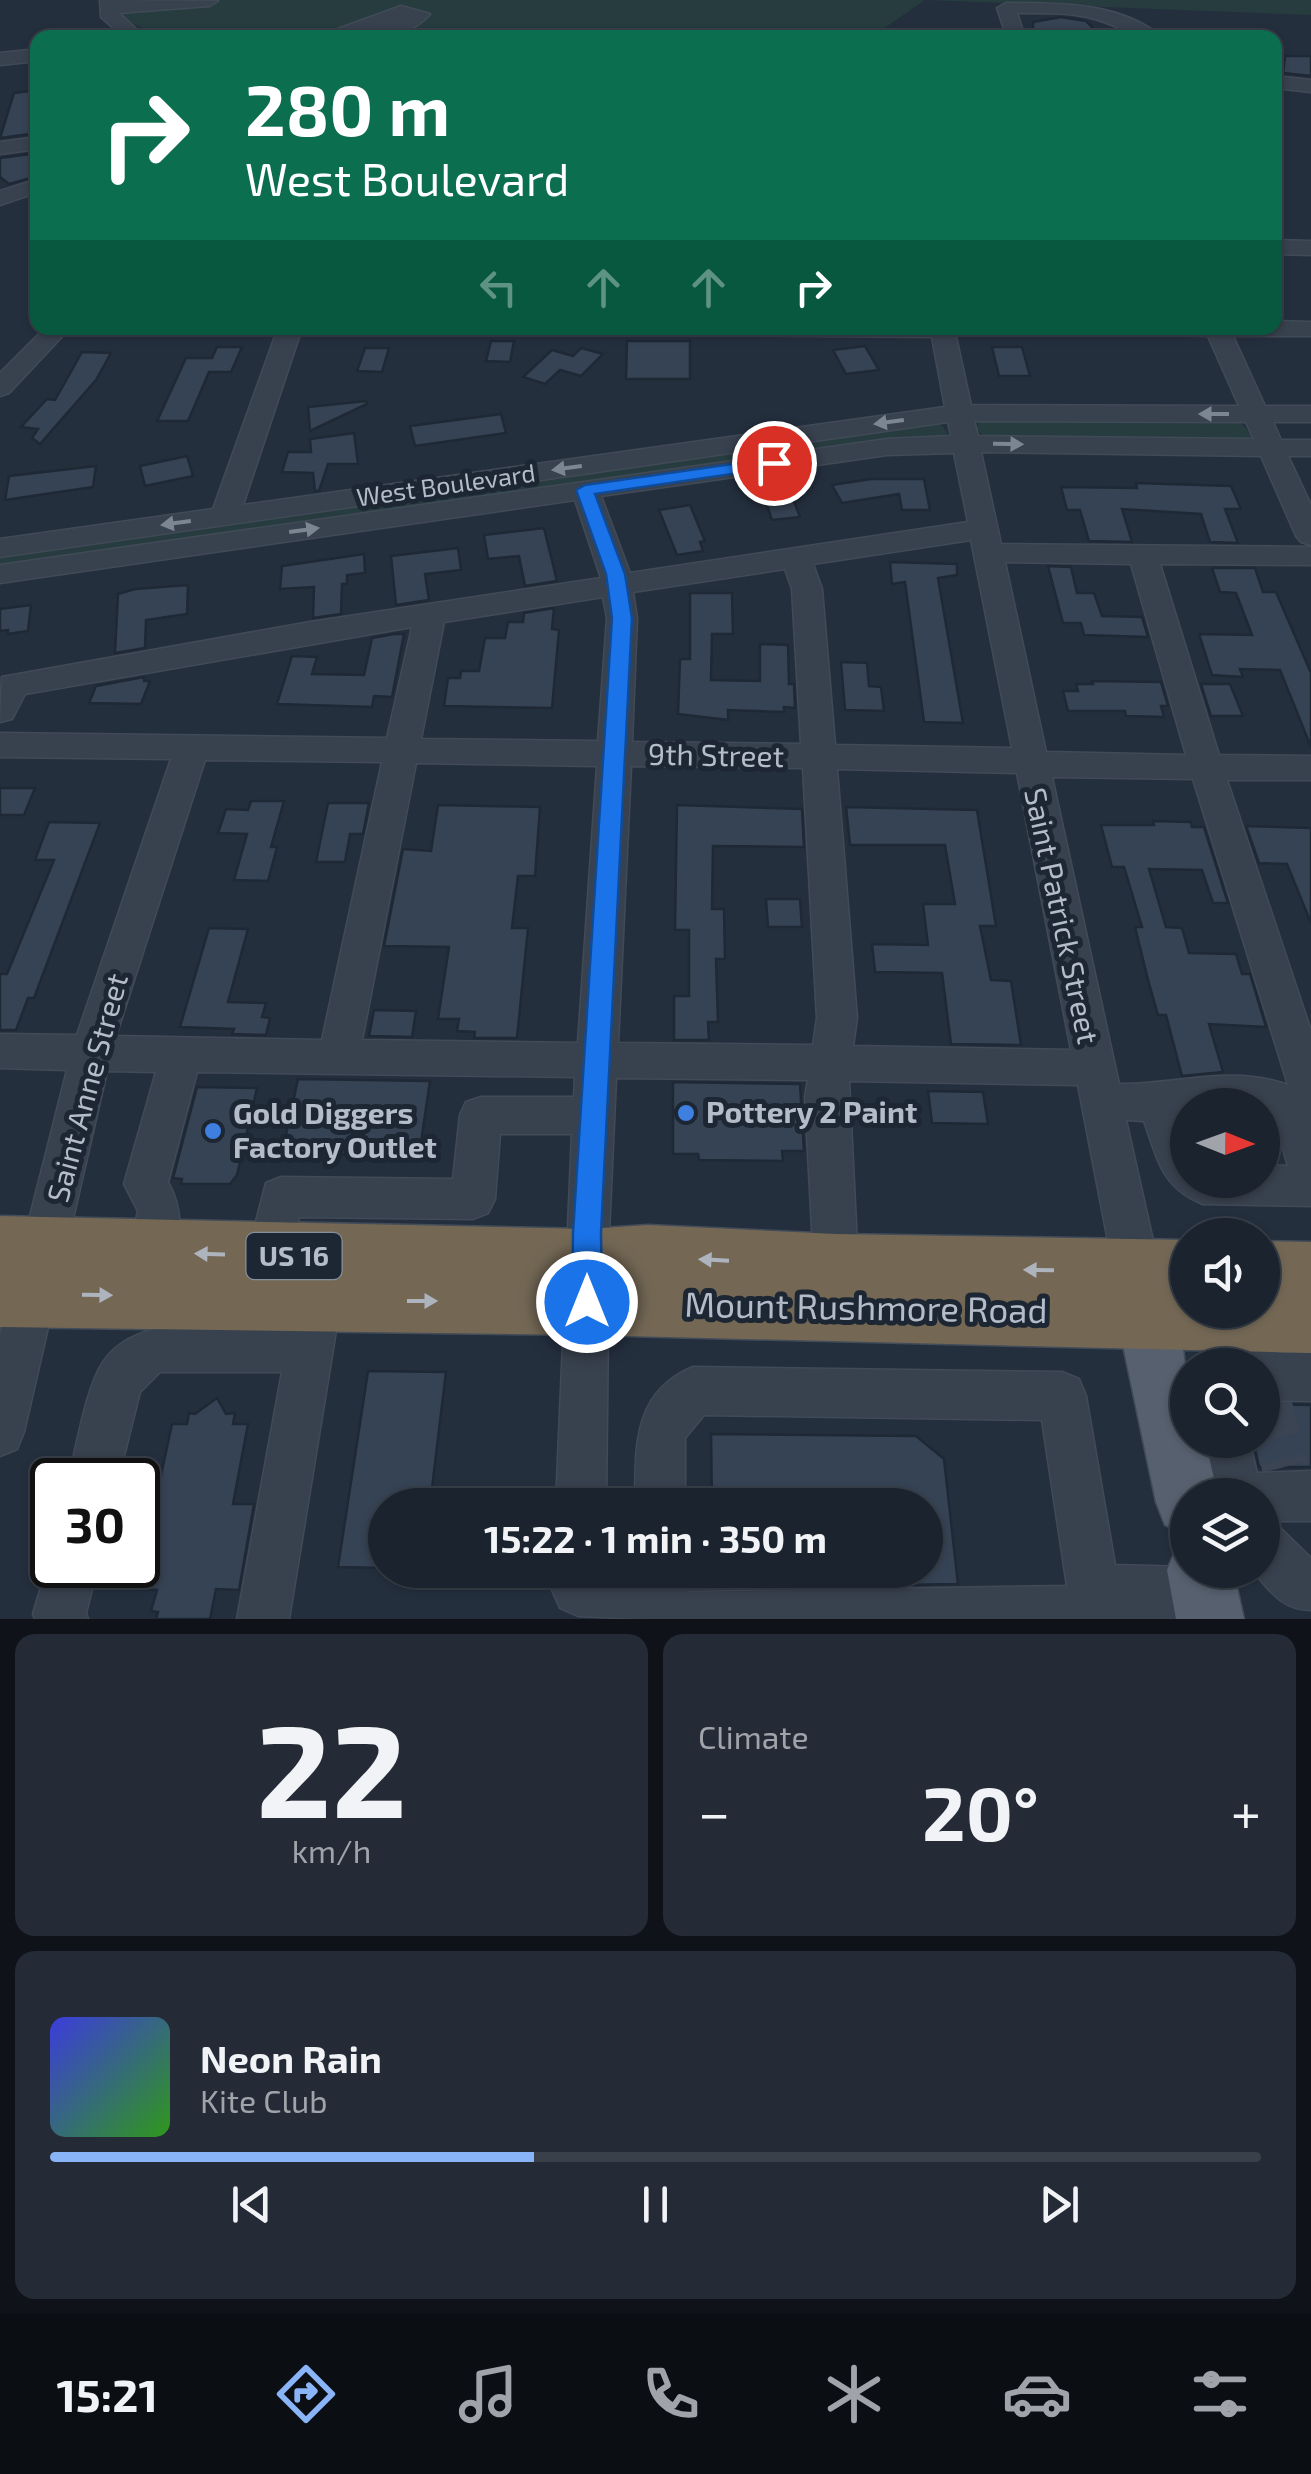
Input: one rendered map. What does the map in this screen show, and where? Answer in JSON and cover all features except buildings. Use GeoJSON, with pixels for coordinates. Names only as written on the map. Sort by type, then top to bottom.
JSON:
{"type":"FeatureCollection","features":[{"type":"Feature","properties":{"kind":"highway","name":"Mount Rushmore Road"},"geometry":{"type":"LineString","coordinates":[[20,1271],[150,1252],[269,1256],[587,1281],[1157,1286]]}},
{"type":"Feature","properties":{"kind":"highway","name":"Mount Rushmore Road"},"geometry":{"type":"LineString","coordinates":[[20,1271],[314,1324],[587,1281],[648,1256],[1157,1286],[1255,1348]]}},
{"type":"Feature","properties":{"kind":"highway","name":"Mount Rushmore Road"},"geometry":{"type":"LineString","coordinates":[[1262,1348],[1311,1274]]}},
{"type":"Feature","properties":{"kind":"highway","name":"Mount Rushmore Road"},"geometry":{"type":"LineString","coordinates":[[1265,1348],[1311,1319]]}},
{"type":"Feature","properties":{"kind":"main road","name":"Saint Patrick Street"},"geometry":{"type":"LineString","coordinates":[[1157,1286],[1197,1478]]}},
{"type":"Feature","properties":{"kind":"street"},"geometry":{"type":"LineString","coordinates":[[123,30],[110,17],[109,4],[210,1]]}},
{"type":"Feature","properties":{"kind":"street"},"geometry":{"type":"LineString","coordinates":[[1013,30],[1006,8],[1087,9],[1139,30]]}},
{"type":"Feature","properties":{"kind":"street"},"geometry":{"type":"LineString","coordinates":[[356,30],[401,11],[422,14],[411,22],[380,30]]}},
{"type":"Feature","properties":{"kind":"street"},"geometry":{"type":"LineString","coordinates":[[0,59],[30,56]]}},
{"type":"Feature","properties":{"kind":"street"},"geometry":{"type":"LineString","coordinates":[[1282,83],[1311,86]]}},
{"type":"Feature","properties":{"kind":"street"},"geometry":{"type":"LineString","coordinates":[[0,148],[30,144]]}},
{"type":"Feature","properties":{"kind":"street"},"geometry":{"type":"LineString","coordinates":[[0,198],[30,189]]}},
{"type":"Feature","properties":{"kind":"street"},"geometry":{"type":"LineString","coordinates":[[1282,247],[1311,248]]}},
{"type":"Feature","properties":{"kind":"street"},"geometry":{"type":"LineString","coordinates":[[1282,329],[1311,329]]}},
{"type":"Feature","properties":{"kind":"street"},"geometry":{"type":"LineString","coordinates":[[0,388],[51,335]]}},
{"type":"Feature","properties":{"kind":"street"},"geometry":{"type":"LineString","coordinates":[[225,516],[288,335]]}},
{"type":"Feature","properties":{"kind":"street","name":"Saint Patrick Street"},"geometry":{"type":"LineString","coordinates":[[944,335],[1096,1085],[1157,1286]]}},
{"type":"Feature","properties":{"kind":"street"},"geometry":{"type":"LineString","coordinates":[[1220,335],[1311,536]]}},
{"type":"Feature","properties":{"kind":"street","name":"West Boulevard"},"geometry":{"type":"LineString","coordinates":[[0,548],[225,516],[962,428],[1311,414]]}},
{"type":"Feature","properties":{"kind":"street","name":"West Boulevard"},"geometry":{"type":"LineString","coordinates":[[0,574],[888,447],[962,428],[1311,448]]}},
{"type":"Feature","properties":{"kind":"street"},"geometry":{"type":"LineString","coordinates":[[581,1488],[587,1281],[622,618],[618,586],[585,490]]}},
{"type":"Feature","properties":{"kind":"street"},"geometry":{"type":"LineString","coordinates":[[0,711],[13,685],[430,614],[796,559],[985,541],[1143,555],[1311,556]]}},
{"type":"Feature","properties":{"kind":"street"},"geometry":{"type":"LineString","coordinates":[[1143,555],[1311,1092]]}},
{"type":"Feature","properties":{"kind":"street"},"geometry":{"type":"LineString","coordinates":[[796,559],[808,601],[837,1018],[826,1098],[836,1266]]}},
{"type":"Feature","properties":{"kind":"street"},"geometry":{"type":"LineString","coordinates":[[338,1058],[430,614]]}},
{"type":"Feature","properties":{"kind":"street","name":"9th Street"},"geometry":{"type":"LineString","coordinates":[[0,745],[993,759],[1311,768]]}},
{"type":"Feature","properties":{"kind":"street","name":"Saint Anne Street"},"geometry":{"type":"LineString","coordinates":[[0,1432],[20,1271],[192,748]]}},
{"type":"Feature","properties":{"kind":"street"},"geometry":{"type":"LineString","coordinates":[[2,1057],[92,1053],[832,1062],[1096,1085],[1158,1103],[1184,1094],[1274,1095],[1291,1105],[1311,1172]]}},
{"type":"Feature","properties":{"kind":"street"},"geometry":{"type":"LineString","coordinates":[[150,1252],[160,1210],[146,1184],[181,1055]]}},
{"type":"Feature","properties":{"kind":"street"},"geometry":{"type":"LineString","coordinates":[[1158,1103],[1170,1135]]}},
{"type":"Feature","properties":{"kind":"street"},"geometry":{"type":"LineString","coordinates":[[269,1256],[281,1197],[473,1199],[481,1115],[595,1116]]}},
{"type":"Feature","properties":{"kind":"street"},"geometry":{"type":"LineString","coordinates":[[1280,1185],[1311,1186]]}},
{"type":"Feature","properties":{"kind":"street"},"geometry":{"type":"LineString","coordinates":[[100,1458],[119,1380],[136,1360],[156,1349],[314,1324],[263,1619]]}},
{"type":"Feature","properties":{"kind":"street"},"geometry":{"type":"LineString","coordinates":[[1280,1361],[1311,1377]]}},
{"type":"Feature","properties":{"kind":"street"},"geometry":{"type":"LineString","coordinates":[[660,1488],[661,1429],[693,1392],[1062,1396],[1094,1591],[1088,1612],[676,1618],[662,1588]]}},
{"type":"Feature","properties":{"kind":"street"},"geometry":{"type":"LineString","coordinates":[[1280,1563],[1298,1584],[1311,1584]]}},
{"type":"Feature","properties":{"kind":"street"},"geometry":{"type":"LineString","coordinates":[[578,1593],[612,1588]]}},
{"type":"Feature","properties":{"kind":"street"},"geometry":{"type":"LineString","coordinates":[[1094,1591],[1205,1594]]}},
{"type":"Feature","properties":{"kind":"green space"},"geometry":{"type":"Polygon","coordinates":[[[122,0],[925,0],[882,30],[148,30],[123,19],[122,0]]]}},
{"type":"Feature","properties":{"kind":"green space"},"geometry":{"type":"Polygon","coordinates":[[[925,0],[1311,0],[1311,15],[925,0]]]}},
{"type":"Feature","properties":{"kind":"green space"},"geometry":{"type":"Polygon","coordinates":[[[981,419],[1240,422],[1252,435],[1249,439],[984,437],[976,428],[981,419]]]}},
{"type":"Feature","properties":{"kind":"green space"},"geometry":{"type":"Polygon","coordinates":[[[925,424],[941,425],[948,433],[942,437],[0,570],[0,555],[925,424]]]}},
{"type":"Feature","properties":{"kind":"tunnel"},"geometry":{"type":"LineString","coordinates":[[1280,1448],[1285,1467]]}},
{"type":"Feature","properties":{"kind":"place","name":"Pottery 2 Paint"},"geometry":{"type":"Point","coordinates":[686,1113]}},
{"type":"Feature","properties":{"kind":"place","name":"Gold Diggers Factory Outlet"},"geometry":{"type":"Point","coordinates":[213,1131]}},
{"type":"Feature","properties":{"kind":"route"},"geometry":{"type":"LineString","coordinates":[[587,1302],[587,1233],[622,618],[616,574],[585,490],[774,463]]}}]}
